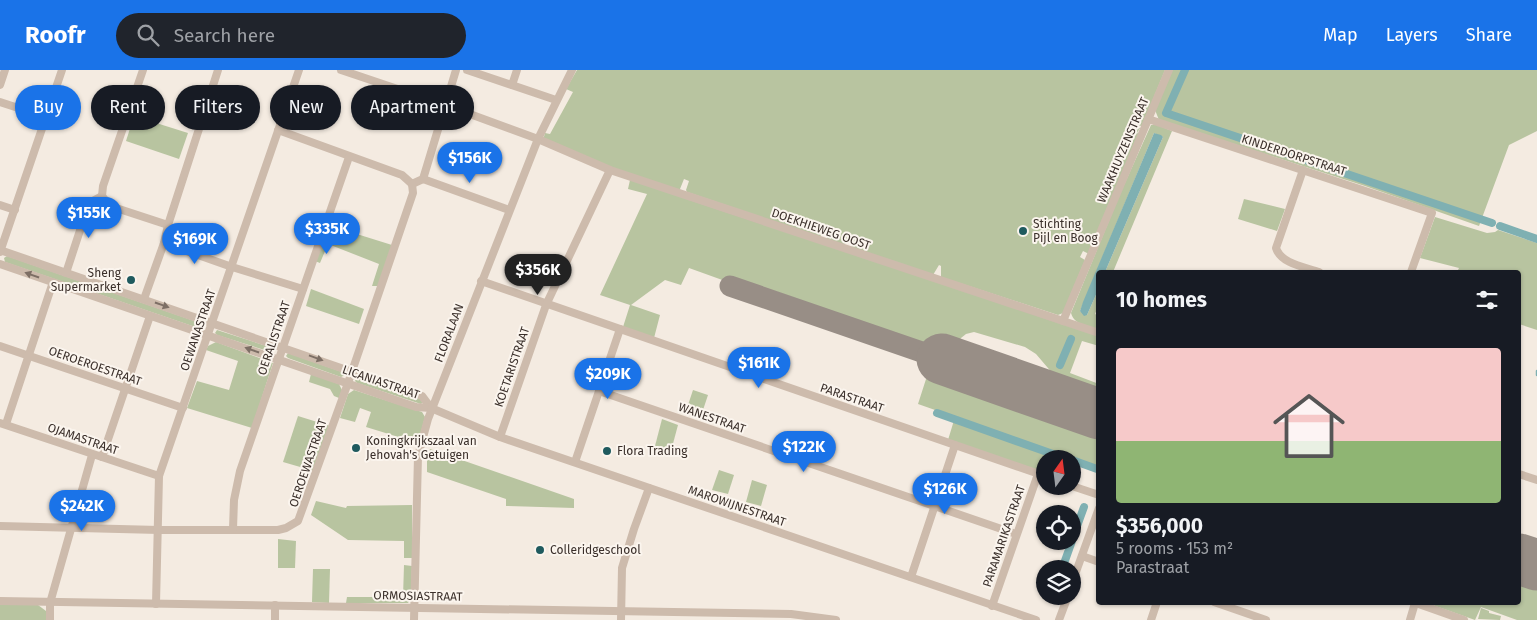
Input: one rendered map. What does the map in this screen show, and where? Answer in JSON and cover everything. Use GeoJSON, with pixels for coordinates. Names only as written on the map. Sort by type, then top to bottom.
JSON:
{"type":"FeatureCollection","features":[{"type":"Feature","properties":{"kind":"street"},"geometry":{"type":"LineString","coordinates":[[0,85],[5,70]]}},
{"type":"Feature","properties":{"kind":"street"},"geometry":{"type":"LineString","coordinates":[[57,85],[62,70]]}},
{"type":"Feature","properties":{"kind":"street"},"geometry":{"type":"LineString","coordinates":[[143,70],[102,186],[102,196],[110,206],[168,225]]}},
{"type":"Feature","properties":{"kind":"street"},"geometry":{"type":"LineString","coordinates":[[144,299],[164,243],[168,225],[218,70]]}},
{"type":"Feature","properties":{"kind":"street","name":"OEWANASTRAAT"},"geometry":{"type":"LineString","coordinates":[[294,85],[299,70]]}},
{"type":"Feature","properties":{"kind":"street","name":"DOEKHIEWEG OOST"},"geometry":{"type":"LineString","coordinates":[[341,70],[385,85]]}},
{"type":"Feature","properties":{"kind":"street"},"geometry":{"type":"LineString","coordinates":[[451,85],[456,70]]}},
{"type":"Feature","properties":{"kind":"street"},"geometry":{"type":"LineString","coordinates":[[466,70],[556,100]]}},
{"type":"Feature","properties":{"kind":"street"},"geometry":{"type":"LineString","coordinates":[[512,85],[517,70]]}},
{"type":"Feature","properties":{"kind":"street","name":"FLORALAAN"},"geometry":{"type":"LineString","coordinates":[[414,620],[418,456],[431,408],[538,139],[572,70]]}},
{"type":"Feature","properties":{"kind":"street","name":"WAAKHUYZENSTRAAT"},"geometry":{"type":"LineString","coordinates":[[1063,321],[1169,70]]}},
{"type":"Feature","properties":{"kind":"street"},"geometry":{"type":"LineString","coordinates":[[0,102],[15,107]]}},
{"type":"Feature","properties":{"kind":"street","name":"DOEKHIEWEG OOST"},"geometry":{"type":"LineString","coordinates":[[474,116],[538,139],[610,170],[1096,332]]}},
{"type":"Feature","properties":{"kind":"street","name":"KINDERDORPSTRAAT"},"geometry":{"type":"LineString","coordinates":[[1148,119],[1432,214],[1412,270]]}},
{"type":"Feature","properties":{"kind":"street"},"geometry":{"type":"LineString","coordinates":[[0,250],[42,130]]}},
{"type":"Feature","properties":{"kind":"street"},"geometry":{"type":"LineString","coordinates":[[278,130],[402,176],[412,184],[423,179],[509,210]]}},
{"type":"Feature","properties":{"kind":"street","name":"OEWANASTRAAT"},"geometry":{"type":"LineString","coordinates":[[156,604],[159,476],[278,130]]}},
{"type":"Feature","properties":{"kind":"street"},"geometry":{"type":"LineString","coordinates":[[423,179],[437,130]]}},
{"type":"Feature","properties":{"kind":"street","name":"OERALISTRAAT"},"geometry":{"type":"LineString","coordinates":[[233,529],[234,500],[240,471],[349,157]]}},
{"type":"Feature","properties":{"kind":"street","name":"KOETARISTRAAT"},"geometry":{"type":"LineString","coordinates":[[500,436],[546,305],[610,170]]}},
{"type":"Feature","properties":{"kind":"street"},"geometry":{"type":"LineString","coordinates":[[1303,170],[1276,248],[1283,259],[1308,270]]}},
{"type":"Feature","properties":{"kind":"street","name":"OEROEWASTRAAT"},"geometry":{"type":"LineString","coordinates":[[0,526],[159,530],[278,530],[298,521],[348,384],[413,193],[412,184]]}},
{"type":"Feature","properties":{"kind":"street"},"geometry":{"type":"LineString","coordinates":[[66,274],[89,203],[102,196]]}},
{"type":"Feature","properties":{"kind":"street"},"geometry":{"type":"LineString","coordinates":[[0,205],[15,210]]}},
{"type":"Feature","properties":{"kind":"street"},"geometry":{"type":"LineString","coordinates":[[164,243],[303,290]]}},
{"type":"Feature","properties":{"kind":"street","name":"LICANIASTRAAT"},"geometry":{"type":"LineString","coordinates":[[0,250],[66,274],[283,346],[422,396],[431,408]]}},
{"type":"Feature","properties":{"kind":"street","name":"LICANIASTRAAT"},"geometry":{"type":"LineString","coordinates":[[0,264],[416,407],[431,408]]}},
{"type":"Feature","properties":{"kind":"street"},"geometry":{"type":"LineString","coordinates":[[1,423],[28,355],[53,282]]}},
{"type":"Feature","properties":{"kind":"street","name":"PARASTRAAT"},"geometry":{"type":"LineString","coordinates":[[481,282],[1036,473]]}},
{"type":"Feature","properties":{"kind":"street"},"geometry":{"type":"LineString","coordinates":[[102,457],[150,316]]}},
{"type":"Feature","properties":{"kind":"street"},"geometry":{"type":"LineString","coordinates":[[575,462],[620,329]]}},
{"type":"Feature","properties":{"kind":"street","name":"OEROEROESTRAAT"},"geometry":{"type":"LineString","coordinates":[[0,346],[183,408]]}},
{"type":"Feature","properties":{"kind":"street","name":"WANESTRAAT"},"geometry":{"type":"LineString","coordinates":[[600,391],[1016,534]]}},
{"type":"Feature","properties":{"kind":"street","name":"MAROWIJNESTRAAT"},"geometry":{"type":"LineString","coordinates":[[431,408],[500,436],[911,577],[992,606],[1015,617],[1036,620]]}},
{"type":"Feature","properties":{"kind":"street","name":"OJAMASTRAAT"},"geometry":{"type":"LineString","coordinates":[[1,423],[159,476]]}},
{"type":"Feature","properties":{"kind":"street"},"geometry":{"type":"LineString","coordinates":[[911,577],[955,445]]}},
{"type":"Feature","properties":{"kind":"street"},"geometry":{"type":"LineString","coordinates":[[50,620],[50,603],[92,455]]}},
{"type":"Feature","properties":{"kind":"street"},"geometry":{"type":"LineString","coordinates":[[1521,475],[1537,480]]}},
{"type":"Feature","properties":{"kind":"street","name":"PARAMARIKASTRAAT"},"geometry":{"type":"LineString","coordinates":[[992,606],[1016,534],[1036,487]]}},
{"type":"Feature","properties":{"kind":"street"},"geometry":{"type":"LineString","coordinates":[[621,620],[622,568],[634,529],[650,488]]}},
{"type":"Feature","properties":{"kind":"street"},"geometry":{"type":"LineString","coordinates":[[1081,489],[1096,494]]}},
{"type":"Feature","properties":{"kind":"street"},"geometry":{"type":"LineString","coordinates":[[1081,560],[1096,516]]}},
{"type":"Feature","properties":{"kind":"street"},"geometry":{"type":"LineString","coordinates":[[1082,556],[1096,561]]}},
{"type":"Feature","properties":{"kind":"street","name":"ORMOSIASTRAAT"},"geometry":{"type":"LineString","coordinates":[[0,601],[791,614],[836,620]]}},
{"type":"Feature","properties":{"kind":"street"},"geometry":{"type":"LineString","coordinates":[[275,605],[275,620]]}},
{"type":"Feature","properties":{"kind":"street"},"geometry":{"type":"LineString","coordinates":[[1059,620],[1065,605]]}},
{"type":"Feature","properties":{"kind":"street"},"geometry":{"type":"LineString","coordinates":[[1152,620],[1157,605]]}},
{"type":"Feature","properties":{"kind":"street"},"geometry":{"type":"LineString","coordinates":[[1223,605],[1266,620]]}},
{"type":"Feature","properties":{"kind":"street"},"geometry":{"type":"LineString","coordinates":[[1410,620],[1414,605]]}},
{"type":"Feature","properties":{"kind":"street"},"geometry":{"type":"LineString","coordinates":[[1420,605],[1464,620]]}},
{"type":"Feature","properties":{"kind":"green space"},"geometry":{"type":"Polygon","coordinates":[[[577,70],[1165,70],[1142,126],[1136,125],[1135,127],[1140,128],[1137,133],[1139,134],[1089,254],[1083,251],[1080,257],[1085,260],[1063,313],[1058,315],[941,277],[941,266],[939,265],[933,275],[852,248],[851,243],[855,237],[851,236],[847,243],[842,245],[827,239],[829,228],[825,227],[820,237],[687,192],[689,181],[684,179],[678,190],[555,148],[543,140],[545,133],[550,134],[573,92],[566,89],[577,70]]]}},
{"type":"Feature","properties":{"kind":"green space"},"geometry":{"type":"Polygon","coordinates":[[[1172,70],[1537,70],[1537,131],[1509,145],[1479,226],[1365,186],[1159,120],[1155,110],[1172,70]]]}},
{"type":"Feature","properties":{"kind":"green space"},"geometry":{"type":"Polygon","coordinates":[[[1151,125],[1157,125],[1172,131],[1114,270],[1106,270],[1163,137],[1154,133],[1080,311],[1087,315],[1096,295],[1096,329],[1079,323],[1071,313],[1120,194],[1151,125]]]}},
{"type":"Feature","properties":{"kind":"green space"},"geometry":{"type":"Polygon","coordinates":[[[165,126],[188,133],[179,159],[126,141],[130,130],[165,130],[165,126]]]}},
{"type":"Feature","properties":{"kind":"green space"},"geometry":{"type":"Polygon","coordinates":[[[630,180],[1096,335],[1096,345],[1082,341],[1070,373],[1096,383],[1096,400],[1065,388],[1036,354],[1025,347],[974,332],[966,334],[961,338],[951,351],[937,349],[775,291],[772,298],[689,268],[681,285],[665,280],[631,305],[660,315],[654,338],[623,327],[630,305],[600,295],[647,194],[628,189],[630,180]]]}},
{"type":"Feature","properties":{"kind":"green space"},"geometry":{"type":"Polygon","coordinates":[[[1244,199],[1285,209],[1277,231],[1238,219],[1244,199]]]}},
{"type":"Feature","properties":{"kind":"green space"},"geometry":{"type":"Polygon","coordinates":[[[1435,217],[1487,233],[1498,230],[1537,243],[1537,330],[1521,325],[1521,270],[1458,270],[1459,268],[1420,258],[1435,217]]]}},
{"type":"Feature","properties":{"kind":"green space"},"geometry":{"type":"Polygon","coordinates":[[[328,225],[392,245],[378,286],[372,286],[379,264],[328,244],[320,263],[315,261],[328,225]]]}},
{"type":"Feature","properties":{"kind":"green space"},"geometry":{"type":"Polygon","coordinates":[[[7,256],[203,324],[204,328],[201,329],[5,262],[4,258],[7,256]]]}},
{"type":"Feature","properties":{"kind":"green space"},"geometry":{"type":"Polygon","coordinates":[[[311,289],[364,309],[359,324],[306,306],[311,289]]]}},
{"type":"Feature","properties":{"kind":"green space"},"geometry":{"type":"Polygon","coordinates":[[[217,330],[276,349],[276,351],[271,352],[217,335],[215,333],[217,330]]]}},
{"type":"Feature","properties":{"kind":"green space"},"geometry":{"type":"Polygon","coordinates":[[[216,342],[273,363],[252,428],[187,408],[197,381],[229,390],[238,361],[206,350],[208,346],[216,342]]]}},
{"type":"Feature","properties":{"kind":"green space"},"geometry":{"type":"Polygon","coordinates":[[[288,353],[345,373],[345,375],[341,377],[288,358],[286,356],[288,353]]]}},
{"type":"Feature","properties":{"kind":"green space"},"geometry":{"type":"Polygon","coordinates":[[[311,374],[339,384],[342,390],[339,398],[334,396],[330,389],[309,382],[311,374]]]}},
{"type":"Feature","properties":{"kind":"green space"},"geometry":{"type":"Polygon","coordinates":[[[927,376],[1096,434],[1096,469],[1081,463],[1081,450],[1036,450],[1036,469],[948,440],[955,417],[918,404],[927,376]]]}},
{"type":"Feature","properties":{"kind":"green space"},"geometry":{"type":"Polygon","coordinates":[[[357,377],[420,398],[423,402],[421,404],[357,383],[355,381],[357,377]]]}},
{"type":"Feature","properties":{"kind":"green space"},"geometry":{"type":"Polygon","coordinates":[[[354,390],[422,412],[425,417],[418,443],[366,427],[371,412],[360,408],[355,422],[340,418],[348,394],[354,390]]]}},
{"type":"Feature","properties":{"kind":"green space"},"geometry":{"type":"Polygon","coordinates":[[[693,390],[708,395],[701,416],[686,411],[693,390]]]}},
{"type":"Feature","properties":{"kind":"green space"},"geometry":{"type":"Polygon","coordinates":[[[298,416],[330,426],[314,471],[283,462],[298,416]]]}},
{"type":"Feature","properties":{"kind":"green space"},"geometry":{"type":"Polygon","coordinates":[[[662,419],[678,425],[671,451],[655,446],[662,419]]]}},
{"type":"Feature","properties":{"kind":"green space"},"geometry":{"type":"Polygon","coordinates":[[[430,449],[574,499],[574,508],[506,506],[506,499],[427,472],[427,460],[430,449]]]}},
{"type":"Feature","properties":{"kind":"green space"},"geometry":{"type":"Polygon","coordinates":[[[719,470],[734,475],[728,494],[712,490],[719,470]]]}},
{"type":"Feature","properties":{"kind":"green space"},"geometry":{"type":"Polygon","coordinates":[[[752,480],[767,485],[761,506],[746,502],[752,480]]]}},
{"type":"Feature","properties":{"kind":"green space"},"geometry":{"type":"Polygon","coordinates":[[[316,501],[346,508],[347,506],[412,505],[412,558],[404,558],[404,541],[348,540],[311,515],[316,501]]]}},
{"type":"Feature","properties":{"kind":"green space"},"geometry":{"type":"Polygon","coordinates":[[[278,539],[296,541],[295,568],[278,568],[278,539]]]}},
{"type":"Feature","properties":{"kind":"green space"},"geometry":{"type":"Polygon","coordinates":[[[404,565],[412,566],[411,598],[408,603],[346,603],[347,597],[403,597],[404,565]]]}},
{"type":"Feature","properties":{"kind":"green space"},"geometry":{"type":"Polygon","coordinates":[[[313,569],[330,569],[329,603],[312,602],[313,569]]]}},
{"type":"Feature","properties":{"kind":"green space"},"geometry":{"type":"Polygon","coordinates":[[[1521,582],[1537,587],[1537,620],[1517,620],[1481,607],[1475,620],[1433,605],[1521,605],[1521,582]]]}},
{"type":"Feature","properties":{"kind":"green space"},"geometry":{"type":"Polygon","coordinates":[[[0,604],[38,605],[46,611],[47,620],[0,620],[0,604]]]}},
{"type":"Feature","properties":{"kind":"green space"},"geometry":{"type":"Polygon","coordinates":[[[1481,608],[1489,611],[1489,613],[1501,616],[1500,620],[1478,619],[1481,608]]]}},
{"type":"Feature","properties":{"kind":"water"},"geometry":{"type":"Polygon","coordinates":[[[1154,133],[1161,135],[1163,137],[1106,270],[1096,270],[1154,133]]]}},
{"type":"Feature","properties":{"kind":"water"},"geometry":{"type":"Polygon","coordinates":[[[1096,271],[1096,295],[1087,315],[1084,316],[1080,311],[1096,271]]]}},
{"type":"Feature","properties":{"kind":"waterway"},"geometry":{"type":"LineString","coordinates":[[1185,70],[1166,113],[1492,223]]}},
{"type":"Feature","properties":{"kind":"waterway"},"geometry":{"type":"LineString","coordinates":[[1500,226],[1537,239]]}},
{"type":"Feature","properties":{"kind":"waterway"},"geometry":{"type":"LineString","coordinates":[[1060,365],[1071,339]]}},
{"type":"Feature","properties":{"kind":"waterway"},"geometry":{"type":"LineString","coordinates":[[937,413],[1042,450]]}},
{"type":"Feature","properties":{"kind":"waterway"},"geometry":{"type":"LineString","coordinates":[[1081,463],[1096,469]]}},
{"type":"Feature","properties":{"kind":"waterway"},"geometry":{"type":"LineString","coordinates":[[1081,515],[1084,507]]}},
{"type":"Feature","properties":{"kind":"waterway"},"geometry":{"type":"LineString","coordinates":[[1065,560],[1069,550]]}},
{"type":"Feature","properties":{"kind":"taxiway"},"geometry":{"type":"LineString","coordinates":[[730,286],[942,359]]}},
{"type":"Feature","properties":{"kind":"runway"},"geometry":{"type":"LineString","coordinates":[[942,359],[1096,413]]}},
{"type":"Feature","properties":{"kind":"runway"},"geometry":{"type":"LineString","coordinates":[[1521,560],[1537,565]]}},
{"type":"Feature","properties":{"kind":"place","name":"Stichting Pijl en Boog"},"geometry":{"type":"Point","coordinates":[1023,231]}},
{"type":"Feature","properties":{"kind":"place","name":"Sheng Supermarket"},"geometry":{"type":"Point","coordinates":[131,280]}},
{"type":"Feature","properties":{"kind":"place","name":"Koningkrijkszaal van Jehovah's Getuigen"},"geometry":{"type":"Point","coordinates":[356,448]}},
{"type":"Feature","properties":{"kind":"place","name":"Flora Trading"},"geometry":{"type":"Point","coordinates":[607,451]}},
{"type":"Feature","properties":{"kind":"place","name":"Colleridgeschool"},"geometry":{"type":"Point","coordinates":[540,550]}}]}
